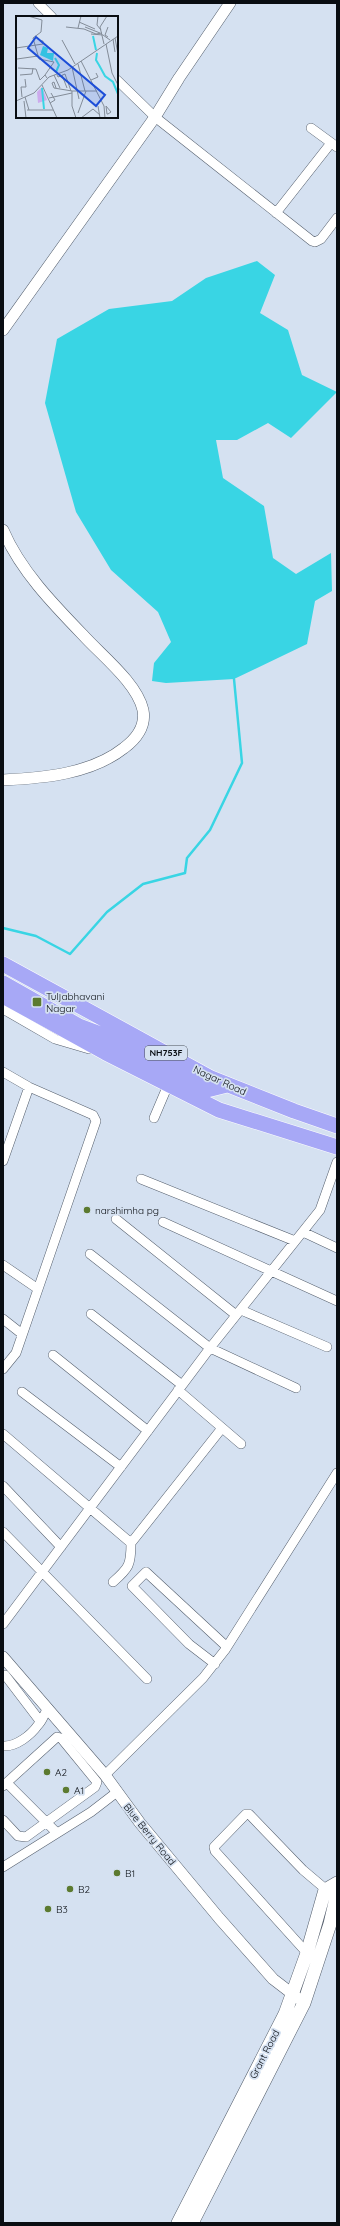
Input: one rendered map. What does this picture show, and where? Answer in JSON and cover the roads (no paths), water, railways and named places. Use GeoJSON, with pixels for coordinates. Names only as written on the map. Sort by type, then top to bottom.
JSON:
{"type":"FeatureCollection","features":[{"type":"Feature","properties":{"kind":"highway","name":"Nagar Road"},"geometry":{"type":"LineString","coordinates":[[3,964],[232,1087],[337,1126]]}},
{"type":"Feature","properties":{"kind":"highway"},"geometry":{"type":"LineString","coordinates":[[3,983],[79,1026],[103,1035],[207,1090],[232,1087],[229,1113]]}},
{"type":"Feature","properties":{"kind":"highway","name":"NH753F"},"geometry":{"type":"LineString","coordinates":[[3,996],[106,1053],[219,1110],[337,1147]]}},
{"type":"Feature","properties":{"kind":"main road"},"geometry":{"type":"LineString","coordinates":[[333,1894],[337,1883]]}},
{"type":"Feature","properties":{"kind":"main road","name":"Grant Road"},"geometry":{"type":"LineString","coordinates":[[178,2223],[292,1996],[306,1953],[333,1894]]}},
{"type":"Feature","properties":{"kind":"main road","name":"Grant Road"},"geometry":{"type":"LineString","coordinates":[[192,2223],[304,2003],[330,1924],[333,1894]]}},
{"type":"Feature","properties":{"kind":"street"},"geometry":{"type":"LineString","coordinates":[[38,3],[51,16]]}},
{"type":"Feature","properties":{"kind":"street"},"geometry":{"type":"LineString","coordinates":[[4,326],[155,117],[179,78],[230,3]]}},
{"type":"Feature","properties":{"kind":"street"},"geometry":{"type":"LineString","coordinates":[[118,81],[155,117],[315,242],[321,239],[337,218]]}},
{"type":"Feature","properties":{"kind":"street"},"geometry":{"type":"LineString","coordinates":[[276,213],[334,145],[311,128]]}},
{"type":"Feature","properties":{"kind":"street"},"geometry":{"type":"LineString","coordinates":[[3,530],[18,559],[33,579],[130,686],[143,709],[143,721],[139,732],[130,743],[116,755],[100,762],[75,772],[3,780]]}},
{"type":"Feature","properties":{"kind":"street"},"geometry":{"type":"LineString","coordinates":[[3,1009],[63,1042],[106,1053]]}},
{"type":"Feature","properties":{"kind":"street"},"geometry":{"type":"LineString","coordinates":[[3,1072],[29,1087],[94,1115],[96,1121],[13,1359],[3,1369]]}},
{"type":"Feature","properties":{"kind":"street"},"geometry":{"type":"LineString","coordinates":[[154,1118],[168,1084]]}},
{"type":"Feature","properties":{"kind":"street"},"geometry":{"type":"LineString","coordinates":[[3,1160],[29,1087]]}},
{"type":"Feature","properties":{"kind":"street"},"geometry":{"type":"LineString","coordinates":[[3,1624],[210,1348],[320,1210],[337,1162]]}},
{"type":"Feature","properties":{"kind":"street"},"geometry":{"type":"LineString","coordinates":[[141,1179],[295,1241]]}},
{"type":"Feature","properties":{"kind":"street"},"geometry":{"type":"LineString","coordinates":[[116,1218],[239,1312],[327,1347]]}},
{"type":"Feature","properties":{"kind":"street"},"geometry":{"type":"LineString","coordinates":[[163,1222],[337,1301]]}},
{"type":"Feature","properties":{"kind":"street"},"geometry":{"type":"LineString","coordinates":[[303,1232],[337,1248]]}},
{"type":"Feature","properties":{"kind":"street"},"geometry":{"type":"LineString","coordinates":[[90,1254],[210,1348],[296,1388]]}},
{"type":"Feature","properties":{"kind":"street"},"geometry":{"type":"LineString","coordinates":[[3,1265],[38,1288]]}},
{"type":"Feature","properties":{"kind":"street"},"geometry":{"type":"LineString","coordinates":[[91,1314],[180,1388],[241,1444]]}},
{"type":"Feature","properties":{"kind":"street"},"geometry":{"type":"LineString","coordinates":[[3,1319],[22,1334]]}},
{"type":"Feature","properties":{"kind":"street"},"geometry":{"type":"LineString","coordinates":[[53,1355],[148,1431]]}},
{"type":"Feature","properties":{"kind":"street"},"geometry":{"type":"LineString","coordinates":[[22,1392],[121,1467]]}},
{"type":"Feature","properties":{"kind":"street"},"geometry":{"type":"LineString","coordinates":[[113,1582],[128,1570],[131,1561],[131,1543],[222,1428]]}},
{"type":"Feature","properties":{"kind":"street"},"geometry":{"type":"LineString","coordinates":[[3,1434],[91,1507],[131,1543]]}},
{"type":"Feature","properties":{"kind":"street"},"geometry":{"type":"LineString","coordinates":[[105,1775],[198,1684],[227,1648],[337,1473]]}},
{"type":"Feature","properties":{"kind":"street"},"geometry":{"type":"LineString","coordinates":[[3,1486],[61,1547]]}},
{"type":"Feature","properties":{"kind":"street"},"geometry":{"type":"LineString","coordinates":[[3,1532],[147,1679]]}},
{"type":"Feature","properties":{"kind":"street"},"geometry":{"type":"LineString","coordinates":[[214,1664],[189,1644],[132,1586],[146,1572],[227,1648]]}},
{"type":"Feature","properties":{"kind":"street","name":"Blue Berry Road"},"geometry":{"type":"LineString","coordinates":[[3,1657],[105,1775],[140,1823],[219,1918],[273,1979],[292,1996],[304,2003]]}},
{"type":"Feature","properties":{"kind":"street"},"geometry":{"type":"LineString","coordinates":[[3,1677],[5,1675],[40,1721]]}},
{"type":"Feature","properties":{"kind":"street"},"geometry":{"type":"LineString","coordinates":[[3,1746],[10,1747],[18,1743],[39,1725],[40,1721],[51,1711]]}},
{"type":"Feature","properties":{"kind":"street"},"geometry":{"type":"LineString","coordinates":[[3,1820],[18,1836],[23,1837],[47,1823],[95,1787],[97,1782],[61,1738],[56,1737],[5,1784],[47,1823],[56,1833]]}},
{"type":"Feature","properties":{"kind":"street"},"geometry":{"type":"LineString","coordinates":[[3,1867],[117,1792]]}},
{"type":"Feature","properties":{"kind":"street"},"geometry":{"type":"LineString","coordinates":[[306,1953],[215,1851],[214,1847],[246,1814],[249,1814],[333,1894]]}},
{"type":"Feature","properties":{"kind":"water"},"geometry":{"type":"Polygon","coordinates":[[[257,261],[275,275],[260,313],[288,330],[302,375],[337,392],[291,438],[268,423],[237,440],[216,440],[223,478],[264,506],[273,558],[296,574],[331,553],[332,591],[315,601],[307,644],[234,679],[166,683],[152,681],[154,663],[171,642],[158,612],[111,570],[76,512],[45,403],[57,339],[109,309],[172,301],[206,278],[257,261]]]}},
{"type":"Feature","properties":{"kind":"waterway"},"geometry":{"type":"LineString","coordinates":[[3,928],[36,936],[70,954],[107,912],[143,884],[185,873],[187,858],[210,830],[242,763],[234,679]]}},
{"type":"Feature","properties":{"kind":"place","name":"Tuljabhavani Nagar"},"geometry":{"type":"Point","coordinates":[37,1002]}},
{"type":"Feature","properties":{"kind":"place","name":"narshimha pg"},"geometry":{"type":"Point","coordinates":[87,1210]}},
{"type":"Feature","properties":{"kind":"place","name":"A2"},"geometry":{"type":"Point","coordinates":[47,1772]}},
{"type":"Feature","properties":{"kind":"place","name":"A1"},"geometry":{"type":"Point","coordinates":[66,1790]}},
{"type":"Feature","properties":{"kind":"place","name":"B1"},"geometry":{"type":"Point","coordinates":[117,1873]}},
{"type":"Feature","properties":{"kind":"place","name":"B2"},"geometry":{"type":"Point","coordinates":[70,1889]}},
{"type":"Feature","properties":{"kind":"place","name":"B3"},"geometry":{"type":"Point","coordinates":[48,1909]}}]}
